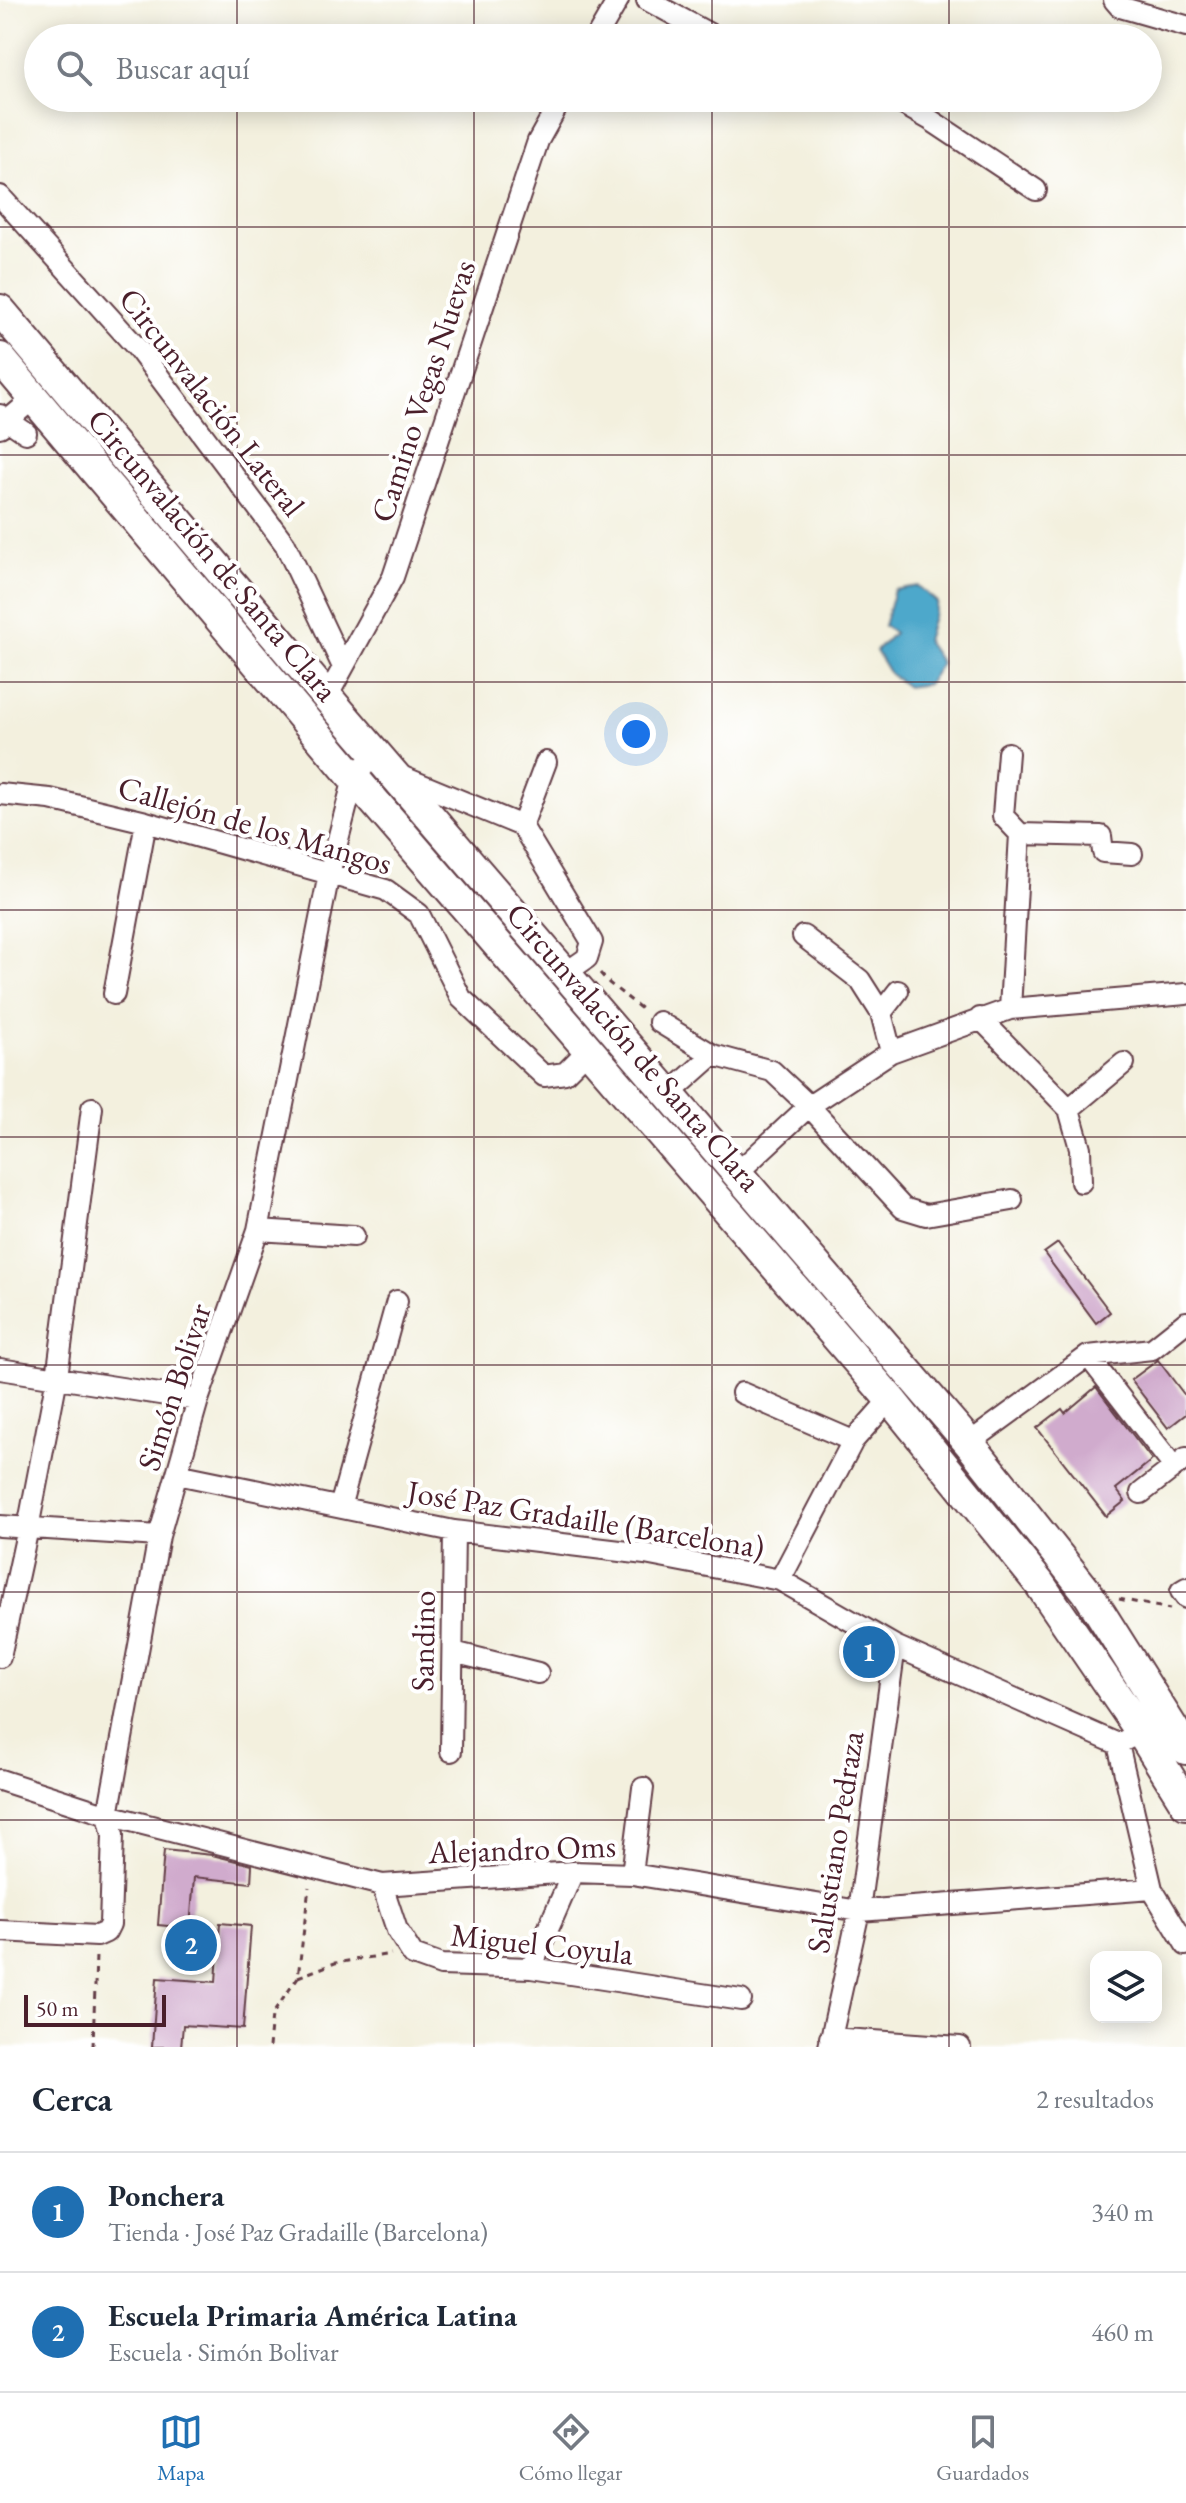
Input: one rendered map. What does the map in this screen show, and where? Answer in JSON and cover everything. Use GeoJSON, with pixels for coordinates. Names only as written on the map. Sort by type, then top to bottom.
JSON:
{"type":"FeatureCollection","features":[{"type":"Feature","properties":{"kind":"highway","name":"Circunvalación de Santa Clara"},"geometry":{"type":"LineString","coordinates":[[0,310],[383,762],[576,966],[668,1095],[969,1443],[1087,1592],[1181,1730]]}},
{"type":"Feature","properties":{"kind":"highway","name":"Circunvalación de Santa Clara"},"geometry":{"type":"LineString","coordinates":[[0,358],[354,778],[890,1399],[1039,1583],[1129,1738],[1186,1804]]}},
{"type":"Feature","properties":{"kind":"street"},"geometry":{"type":"LineString","coordinates":[[604,24],[618,0]]}},
{"type":"Feature","properties":{"kind":"street"},"geometry":{"type":"LineString","coordinates":[[647,0],[691,24]]}},
{"type":"Feature","properties":{"kind":"street"},"geometry":{"type":"LineString","coordinates":[[1114,0],[1120,7],[1186,26]]}},
{"type":"Feature","properties":{"kind":"street","name":"Camino Vegas Nuevas"},"geometry":{"type":"LineString","coordinates":[[327,697],[393,577],[538,141],[554,112]]}},
{"type":"Feature","properties":{"kind":"street"},"geometry":{"type":"LineString","coordinates":[[917,112],[1036,190]]}},
{"type":"Feature","properties":{"kind":"street","name":"Circunvalación Lateral"},"geometry":{"type":"LineString","coordinates":[[0,196],[139,350],[285,544],[343,667]]}},
{"type":"Feature","properties":{"kind":"street"},"geometry":{"type":"LineString","coordinates":[[26,433],[3,421],[34,398]]}},
{"type":"Feature","properties":{"kind":"street"},"geometry":{"type":"LineString","coordinates":[[1008,753],[1003,816],[1020,834],[1101,836],[1103,852],[1132,854]]}},
{"type":"Feature","properties":{"kind":"street"},"geometry":{"type":"LineString","coordinates":[[383,762],[522,826],[592,942],[576,966]]}},
{"type":"Feature","properties":{"kind":"street","name":"Simón Bolivar"},"geometry":{"type":"LineString","coordinates":[[97,1936],[106,1932],[110,1924],[113,1835],[108,1815],[159,1536],[198,1400],[258,1230],[329,874],[354,778],[383,762]]}},
{"type":"Feature","properties":{"kind":"street"},"geometry":{"type":"LineString","coordinates":[[522,826],[546,762]]}},
{"type":"Feature","properties":{"kind":"street","name":"Callejón de los Mangos"},"geometry":{"type":"LineString","coordinates":[[0,794],[50,799],[146,822],[386,890],[419,914],[461,998],[544,1076],[565,1073],[588,1050]]}},
{"type":"Feature","properties":{"kind":"street"},"geometry":{"type":"LineString","coordinates":[[114,994],[146,822]]}},
{"type":"Feature","properties":{"kind":"street"},"geometry":{"type":"LineString","coordinates":[[1010,1009],[1020,834]]}},
{"type":"Feature","properties":{"kind":"street"},"geometry":{"type":"LineString","coordinates":[[803,936],[860,980],[881,1013],[891,1052]]}},
{"type":"Feature","properties":{"kind":"street"},"geometry":{"type":"LineString","coordinates":[[881,1013],[898,991]]}},
{"type":"Feature","properties":{"kind":"street"},"geometry":{"type":"LineString","coordinates":[[736,1174],[809,1106],[891,1052],[1010,1009],[1186,994]]}},
{"type":"Feature","properties":{"kind":"street"},"geometry":{"type":"LineString","coordinates":[[980,1018],[1069,1109],[1080,1148],[1081,1182]]}},
{"type":"Feature","properties":{"kind":"street"},"geometry":{"type":"LineString","coordinates":[[659,1022],[713,1055],[772,1071],[809,1106],[903,1208],[926,1215],[1012,1200]]}},
{"type":"Feature","properties":{"kind":"street"},"geometry":{"type":"LineString","coordinates":[[668,1095],[713,1055]]}},
{"type":"Feature","properties":{"kind":"street"},"geometry":{"type":"LineString","coordinates":[[1069,1109],[1124,1063]]}},
{"type":"Feature","properties":{"kind":"street"},"geometry":{"type":"LineString","coordinates":[[0,1657],[57,1377],[92,1108]]}},
{"type":"Feature","properties":{"kind":"street"},"geometry":{"type":"LineString","coordinates":[[258,1230],[354,1236]]}},
{"type":"Feature","properties":{"kind":"street"},"geometry":{"type":"LineString","coordinates":[[340,1507],[397,1301]]}},
{"type":"Feature","properties":{"kind":"street"},"geometry":{"type":"LineString","coordinates":[[969,1443],[1088,1356],[1152,1349],[1186,1322]]}},
{"type":"Feature","properties":{"kind":"street"},"geometry":{"type":"LineString","coordinates":[[1088,1356],[1180,1462],[1141,1493]]}},
{"type":"Feature","properties":{"kind":"street"},"geometry":{"type":"LineString","coordinates":[[0,1369],[198,1400]]}},
{"type":"Feature","properties":{"kind":"street"},"geometry":{"type":"LineString","coordinates":[[742,1393],[853,1441]]}},
{"type":"Feature","properties":{"kind":"street"},"geometry":{"type":"LineString","coordinates":[[780,1580],[853,1441],[890,1399]]}},
{"type":"Feature","properties":{"kind":"street","name":"José Paz Gradaille (Barcelona)"},"geometry":{"type":"LineString","coordinates":[[177,1474],[454,1531],[645,1554],[780,1580],[895,1646],[1129,1738]]}},
{"type":"Feature","properties":{"kind":"street"},"geometry":{"type":"LineString","coordinates":[[0,1526],[159,1536]]}},
{"type":"Feature","properties":{"kind":"street","name":"Sandino"},"geometry":{"type":"LineString","coordinates":[[451,1751],[454,1531]]}},
{"type":"Feature","properties":{"kind":"street","name":"Salustiano Pedraza"},"geometry":{"type":"LineString","coordinates":[[829,2042],[859,1911],[895,1646]]}},
{"type":"Feature","properties":{"kind":"street"},"geometry":{"type":"LineString","coordinates":[[453,1652],[538,1673]]}},
{"type":"Feature","properties":{"kind":"street"},"geometry":{"type":"LineString","coordinates":[[1129,1738],[1152,1889],[1186,1945]]}},
{"type":"Feature","properties":{"kind":"street","name":"Alejandro Oms"},"geometry":{"type":"LineString","coordinates":[[0,1780],[108,1815],[382,1885],[573,1872],[632,1874],[859,1911],[1152,1889]]}},
{"type":"Feature","properties":{"kind":"street"},"geometry":{"type":"LineString","coordinates":[[632,1874],[643,1788]]}},
{"type":"Feature","properties":{"kind":"street"},"geometry":{"type":"LineString","coordinates":[[531,1968],[573,1872]]}},
{"type":"Feature","properties":{"kind":"street","name":"Miguel Coyula"},"geometry":{"type":"LineString","coordinates":[[382,1885],[397,1930],[413,1955],[441,1965],[531,1968],[741,2000]]}},
{"type":"Feature","properties":{"kind":"street"},"geometry":{"type":"LineString","coordinates":[[0,1931],[97,1936]]}},
{"type":"Feature","properties":{"kind":"street"},"geometry":{"type":"LineString","coordinates":[[829,2042],[960,2047]]}},
{"type":"Feature","properties":{"kind":"path"},"geometry":{"type":"LineString","coordinates":[[576,966],[609,983],[659,1022]]}},
{"type":"Feature","properties":{"kind":"path"},"geometry":{"type":"LineString","coordinates":[[1087,1592],[1182,1597]]}},
{"type":"Feature","properties":{"kind":"path"},"geometry":{"type":"LineString","coordinates":[[269,2047],[272,2015],[298,1977],[312,1867]]}},
{"type":"Feature","properties":{"kind":"path"},"geometry":{"type":"LineString","coordinates":[[93,2047],[97,1936]]}},
{"type":"Feature","properties":{"kind":"path"},"geometry":{"type":"LineString","coordinates":[[298,1977],[335,1963],[392,1954],[413,1955]]}},
{"type":"Feature","properties":{"kind":"green space"},"geometry":{"type":"Polygon","coordinates":[[[399,810],[416,811],[663,1105],[655,1107],[399,810]]]}},
{"type":"Feature","properties":{"kind":"water"},"geometry":{"type":"Polygon","coordinates":[[[918,586],[937,602],[926,641],[941,663],[927,684],[907,687],[890,674],[876,651],[894,633],[884,626],[894,590],[918,586]]]}},
{"type":"Feature","properties":{"kind":"building"},"geometry":{"type":"Polygon","coordinates":[[[1058,1243],[1110,1312],[1096,1323],[1044,1253],[1058,1243]]]}},
{"type":"Feature","properties":{"kind":"building"},"geometry":{"type":"Polygon","coordinates":[[[1158,1360],[1186,1397],[1186,1414],[1168,1428],[1131,1380],[1158,1360]]]}},
{"type":"Feature","properties":{"kind":"building"},"geometry":{"type":"Polygon","coordinates":[[[1096,1387],[1152,1460],[1116,1489],[1125,1501],[1106,1516],[1037,1428],[1062,1409],[1065,1413],[1096,1387]]]}},
{"type":"Feature","properties":{"kind":"building"},"geometry":{"type":"Polygon","coordinates":[[[164,1850],[212,1855],[252,1865],[251,1883],[194,1877],[190,1928],[158,1925],[164,1850]]]}},
{"type":"Feature","properties":{"kind":"building"},"geometry":{"type":"Polygon","coordinates":[[[220,1923],[251,1926],[243,2029],[183,2025],[181,2047],[152,2047],[157,1978],[216,1982],[220,1923]]]}},
{"type":"Feature","properties":{"kind":"place","name":"Ponchera"},"geometry":{"type":"Point","coordinates":[869,1652]}},
{"type":"Feature","properties":{"kind":"place","name":"Escuela Primaria América Latina"},"geometry":{"type":"Point","coordinates":[191,1945]}}]}
